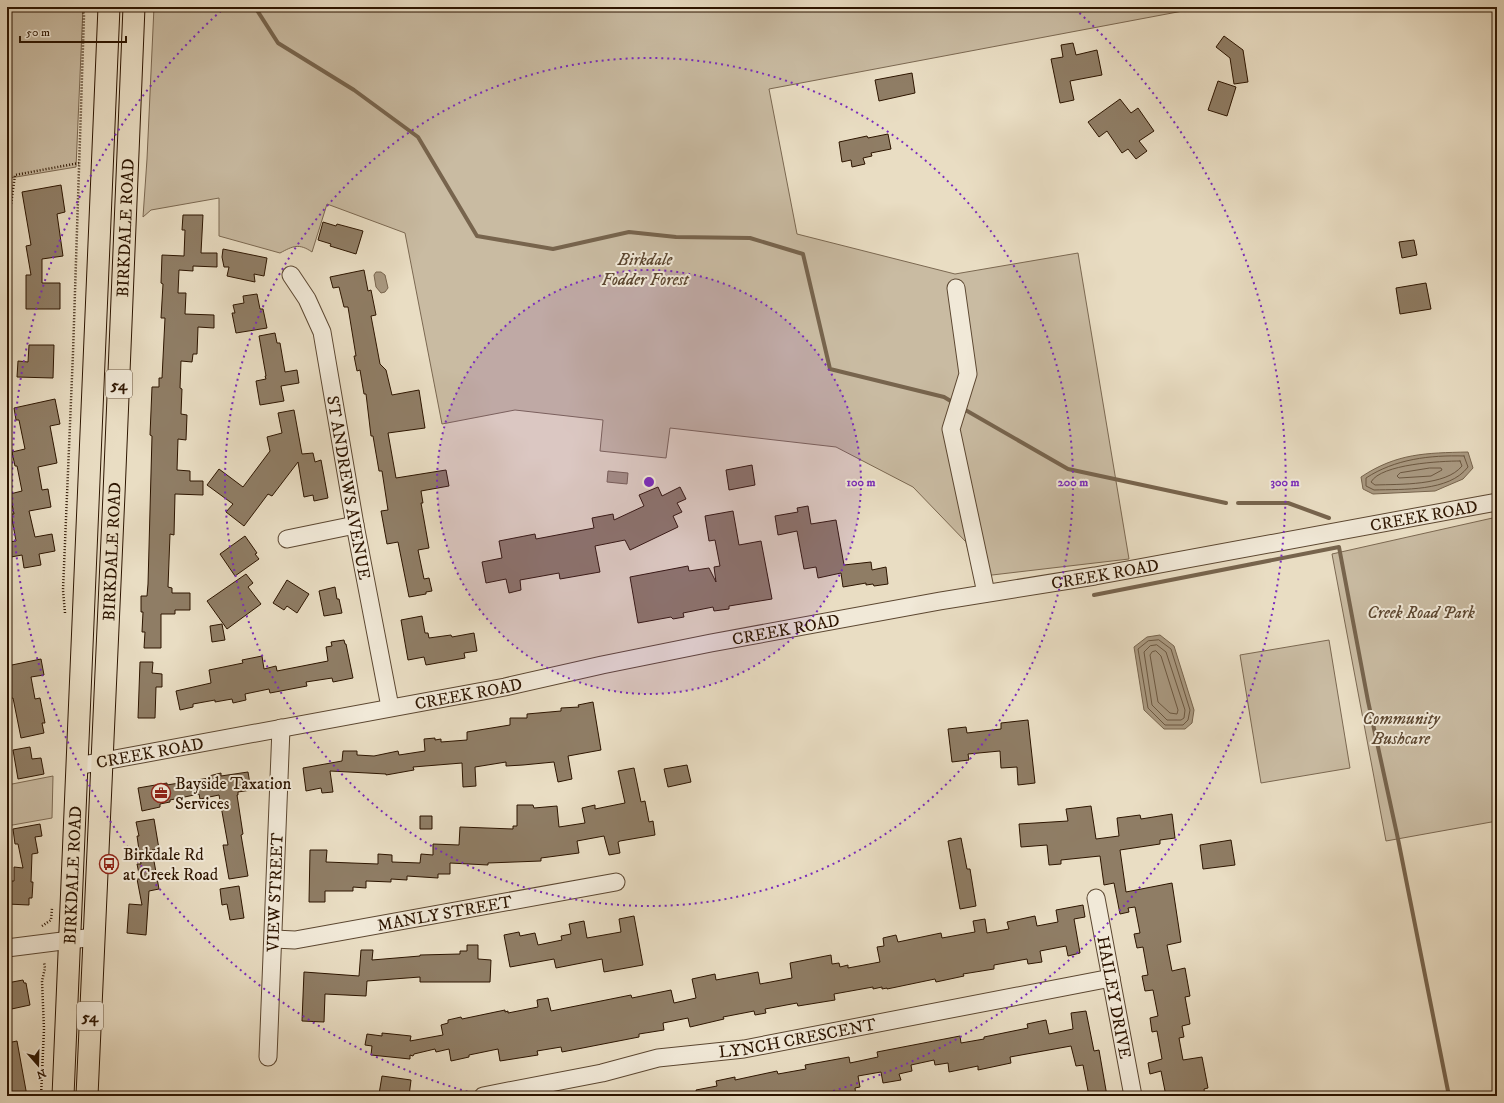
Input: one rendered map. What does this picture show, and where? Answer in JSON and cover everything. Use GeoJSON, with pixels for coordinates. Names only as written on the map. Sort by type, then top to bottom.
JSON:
{"type":"FeatureCollection","features":[{"type":"Feature","properties":{"kind":"main road","name":"BIRKDALE ROAD"},"geometry":{"type":"LineString","coordinates":[[87,1096],[134,7]]}},
{"type":"Feature","properties":{"kind":"main road","name":"BIRKDALE ROAD"},"geometry":{"type":"LineString","coordinates":[[63,1096],[106,11]]}},
{"type":"Feature","properties":{"kind":"street","name":"ST ANDREWS AVENUE"},"geometry":{"type":"LineString","coordinates":[[291,275],[308,300],[322,332],[355,525],[390,707]]}},
{"type":"Feature","properties":{"kind":"street"},"geometry":{"type":"LineString","coordinates":[[956,288],[968,374],[951,429],[986,593]]}},
{"type":"Feature","properties":{"kind":"street","name":"CREEK ROAD"},"geometry":{"type":"LineString","coordinates":[[77,766],[505,686],[710,644],[986,593],[1095,576],[1497,502]]}},
{"type":"Feature","properties":{"kind":"street"},"geometry":{"type":"LineString","coordinates":[[287,539],[355,525]]}},
{"type":"Feature","properties":{"kind":"street","name":"VIEW STREET"},"geometry":{"type":"LineString","coordinates":[[268,1057],[282,728]]}},
{"type":"Feature","properties":{"kind":"street","name":"MANLY STREET"},"geometry":{"type":"LineString","coordinates":[[274,939],[295,940],[616,882]]}},
{"type":"Feature","properties":{"kind":"street","name":"HAILEY DRIVE"},"geometry":{"type":"LineString","coordinates":[[1096,898],[1134,1096]]}},
{"type":"Feature","properties":{"kind":"street"},"geometry":{"type":"LineString","coordinates":[[7,948],[94,937]]}},
{"type":"Feature","properties":{"kind":"street","name":"LYNCH CRESCENT"},"geometry":{"type":"LineString","coordinates":[[483,1096],[602,1073],[658,1058],[744,1049],[1111,978]]}},
{"type":"Feature","properties":{"kind":"path"},"geometry":{"type":"LineString","coordinates":[[65,620],[63,590],[71,409],[84,15],[82,7]]}},
{"type":"Feature","properties":{"kind":"path"},"geometry":{"type":"LineString","coordinates":[[7,214],[10,212],[16,175],[79,163]]}},
{"type":"Feature","properties":{"kind":"path"},"geometry":{"type":"LineString","coordinates":[[42,926],[51,920],[52,906]]}},
{"type":"Feature","properties":{"kind":"path"},"geometry":{"type":"LineString","coordinates":[[41,1096],[44,1030],[42,981],[45,968],[44,962]]}},
{"type":"Feature","properties":{"kind":"green space"},"geometry":{"type":"Polygon","coordinates":[[[7,7],[83,7],[76,167],[10,178],[7,162],[7,7]]]}},
{"type":"Feature","properties":{"kind":"green space","name":"Birkdale Fodder Forest"},"geometry":{"type":"Polygon","coordinates":[[[154,7],[1204,7],[769,89],[797,234],[955,274],[1078,253],[1129,559],[975,577],[966,542],[913,487],[836,447],[670,428],[666,458],[600,451],[603,420],[515,410],[442,424],[405,233],[327,204],[312,252],[303,247],[296,246],[280,253],[219,236],[219,198],[151,210],[143,217],[154,7]]]}},
{"type":"Feature","properties":{"kind":"green space","name":"Creek Road Park"},"geometry":{"type":"Polygon","coordinates":[[[1497,517],[1497,821],[1386,841],[1332,554],[1497,517]]]}},
{"type":"Feature","properties":{"kind":"green space"},"geometry":{"type":"Polygon","coordinates":[[[1329,640],[1350,768],[1261,783],[1240,655],[1329,640]]]}},
{"type":"Feature","properties":{"kind":"green space"},"geometry":{"type":"Polygon","coordinates":[[[53,776],[52,818],[7,826],[7,785],[53,776]]]}},
{"type":"Feature","properties":{"kind":"water"},"geometry":{"type":"Polygon","coordinates":[[[376,272],[381,272],[385,275],[388,288],[385,292],[381,293],[376,287],[374,275],[376,272]]]}},
{"type":"Feature","properties":{"kind":"water"},"geometry":{"type":"Polygon","coordinates":[[[1468,452],[1473,468],[1463,479],[1435,491],[1373,494],[1363,489],[1361,477],[1387,463],[1425,454],[1468,452]]]}},
{"type":"Feature","properties":{"kind":"water"},"geometry":{"type":"Polygon","coordinates":[[[608,471],[628,473],[627,484],[607,482],[608,471]]]}},
{"type":"Feature","properties":{"kind":"water"},"geometry":{"type":"Polygon","coordinates":[[[1160,635],[1174,646],[1194,710],[1192,723],[1185,729],[1164,729],[1144,710],[1134,647],[1147,637],[1160,635]]]}},
{"type":"Feature","properties":{"kind":"building"},"geometry":{"type":"Polygon","coordinates":[[[1224,36],[1243,50],[1248,82],[1234,84],[1230,58],[1216,47],[1224,36]]]}},
{"type":"Feature","properties":{"kind":"building"},"geometry":{"type":"Polygon","coordinates":[[[1073,43],[1076,55],[1097,50],[1102,75],[1070,81],[1074,100],[1060,103],[1051,59],[1063,57],[1061,45],[1073,43]]]}},
{"type":"Feature","properties":{"kind":"building"},"geometry":{"type":"Polygon","coordinates":[[[912,73],[915,93],[879,101],[875,80],[912,73]]]}},
{"type":"Feature","properties":{"kind":"building"},"geometry":{"type":"Polygon","coordinates":[[[1218,81],[1236,87],[1227,116],[1208,110],[1218,81]]]}},
{"type":"Feature","properties":{"kind":"building"},"geometry":{"type":"Polygon","coordinates":[[[1120,99],[1131,113],[1138,108],[1154,131],[1139,141],[1147,151],[1136,159],[1128,149],[1122,153],[1107,131],[1099,137],[1088,122],[1120,99]]]}},
{"type":"Feature","properties":{"kind":"building"},"geometry":{"type":"Polygon","coordinates":[[[888,134],[891,149],[871,153],[872,156],[863,158],[865,164],[852,167],[851,160],[842,162],[839,142],[867,136],[868,138],[888,134]]]}},
{"type":"Feature","properties":{"kind":"building"},"geometry":{"type":"Polygon","coordinates":[[[61,185],[65,212],[57,214],[63,256],[42,259],[42,283],[60,283],[60,309],[26,309],[26,275],[31,275],[26,246],[31,245],[22,192],[61,185]]]}},
{"type":"Feature","properties":{"kind":"building"},"geometry":{"type":"Polygon","coordinates":[[[183,215],[203,215],[201,253],[217,253],[217,267],[193,266],[193,271],[179,270],[178,293],[186,293],[185,314],[214,315],[214,328],[198,327],[197,354],[193,354],[192,362],[181,361],[181,414],[187,415],[186,440],[178,439],[177,470],[190,471],[190,481],[203,481],[203,495],[175,494],[174,535],[170,534],[168,587],[172,588],[172,593],[190,593],[190,610],[175,610],[175,614],[161,614],[161,648],[144,648],[145,632],[142,632],[143,612],[141,612],[141,596],[147,596],[148,584],[152,387],[159,387],[159,378],[162,378],[165,318],[161,318],[163,284],[161,283],[162,255],[184,256],[185,230],[182,230],[183,215]]]}},
{"type":"Feature","properties":{"kind":"building"},"geometry":{"type":"Polygon","coordinates":[[[323,222],[363,231],[356,254],[330,246],[331,244],[318,240],[323,222]]]}},
{"type":"Feature","properties":{"kind":"building"},"geometry":{"type":"Polygon","coordinates":[[[1414,240],[1417,255],[1402,258],[1399,242],[1414,240]]]}},
{"type":"Feature","properties":{"kind":"building"},"geometry":{"type":"Polygon","coordinates":[[[223,249],[267,258],[264,276],[254,274],[255,282],[227,276],[229,267],[224,267],[222,257],[223,249]]]}},
{"type":"Feature","properties":{"kind":"building"},"geometry":{"type":"Polygon","coordinates":[[[364,270],[368,291],[371,290],[376,315],[371,316],[380,364],[386,370],[392,395],[419,390],[425,428],[388,433],[396,478],[446,470],[449,486],[421,491],[423,503],[421,503],[429,548],[418,550],[424,579],[429,578],[432,591],[426,592],[426,594],[409,597],[398,542],[387,544],[381,511],[388,510],[382,471],[379,471],[373,436],[371,436],[366,394],[364,394],[360,370],[357,371],[348,307],[344,307],[339,287],[333,288],[330,277],[364,270]]]}},
{"type":"Feature","properties":{"kind":"building"},"geometry":{"type":"Polygon","coordinates":[[[1426,283],[1431,309],[1400,314],[1396,288],[1426,283]]]}},
{"type":"Feature","properties":{"kind":"building"},"geometry":{"type":"Polygon","coordinates":[[[257,294],[260,309],[263,309],[267,328],[236,333],[232,313],[235,313],[233,305],[244,303],[243,296],[257,294]]]}},
{"type":"Feature","properties":{"kind":"building"},"geometry":{"type":"Polygon","coordinates":[[[275,333],[277,343],[280,343],[285,372],[297,370],[299,383],[281,386],[284,401],[260,405],[256,381],[266,379],[266,376],[259,336],[275,333]]]}},
{"type":"Feature","properties":{"kind":"building"},"geometry":{"type":"Polygon","coordinates":[[[29,345],[54,345],[53,378],[17,377],[18,361],[28,362],[29,345]]]}},
{"type":"Feature","properties":{"kind":"building"},"geometry":{"type":"Polygon","coordinates":[[[55,399],[60,424],[50,426],[57,463],[38,467],[42,490],[48,489],[51,507],[29,511],[35,537],[52,534],[55,551],[39,554],[41,565],[24,568],[22,555],[11,557],[8,542],[16,541],[11,514],[14,514],[10,494],[22,491],[17,466],[15,466],[12,452],[25,449],[19,420],[16,420],[14,408],[55,399]]]}},
{"type":"Feature","properties":{"kind":"building"},"geometry":{"type":"Polygon","coordinates":[[[294,410],[302,454],[313,453],[315,462],[321,460],[328,498],[314,501],[313,495],[304,497],[298,462],[272,496],[268,494],[244,526],[226,512],[233,504],[207,485],[219,469],[243,487],[270,451],[267,437],[282,433],[278,413],[294,410]]]}},
{"type":"Feature","properties":{"kind":"building"},"geometry":{"type":"Polygon","coordinates":[[[752,465],[755,485],[729,490],[726,470],[752,465]]]}},
{"type":"Feature","properties":{"kind":"building"},"geometry":{"type":"Polygon","coordinates":[[[658,487],[662,496],[680,487],[686,499],[677,503],[682,512],[673,516],[678,527],[630,550],[625,540],[595,546],[600,572],[560,579],[559,573],[520,580],[521,590],[509,593],[506,579],[486,583],[482,562],[502,558],[499,541],[535,534],[536,539],[594,528],[592,518],[613,514],[614,520],[644,506],[639,495],[658,487]]]}},
{"type":"Feature","properties":{"kind":"building"},"geometry":{"type":"Polygon","coordinates":[[[808,506],[811,524],[836,520],[844,565],[871,562],[872,570],[886,567],[888,584],[874,586],[873,584],[866,585],[866,583],[843,587],[841,573],[818,578],[816,567],[804,569],[797,531],[778,535],[775,516],[798,512],[797,508],[808,506]]]}},
{"type":"Feature","properties":{"kind":"building"},"geometry":{"type":"Polygon","coordinates":[[[733,511],[739,545],[761,541],[772,599],[729,606],[729,609],[714,611],[713,607],[683,613],[684,617],[673,619],[671,617],[638,623],[630,577],[688,566],[689,571],[709,568],[716,582],[714,567],[720,566],[715,540],[709,541],[705,516],[733,511]]]}},
{"type":"Feature","properties":{"kind":"building"},"geometry":{"type":"Polygon","coordinates":[[[245,536],[257,553],[255,554],[259,559],[235,576],[220,554],[245,536]]]}},
{"type":"Feature","properties":{"kind":"building"},"geometry":{"type":"Polygon","coordinates":[[[246,574],[253,583],[248,587],[261,604],[227,629],[207,601],[246,574]]]}},
{"type":"Feature","properties":{"kind":"building"},"geometry":{"type":"Polygon","coordinates":[[[287,580],[309,594],[297,613],[287,606],[284,610],[273,603],[287,580]]]}},
{"type":"Feature","properties":{"kind":"building"},"geometry":{"type":"Polygon","coordinates":[[[335,587],[342,613],[324,616],[319,591],[335,587]]]}},
{"type":"Feature","properties":{"kind":"building"},"geometry":{"type":"Polygon","coordinates":[[[422,616],[425,633],[428,633],[429,638],[451,635],[452,637],[474,633],[477,651],[464,653],[465,658],[426,665],[424,657],[408,660],[401,620],[422,616]]]}},
{"type":"Feature","properties":{"kind":"building"},"geometry":{"type":"Polygon","coordinates":[[[222,624],[225,640],[212,642],[210,626],[222,624]]]}},
{"type":"Feature","properties":{"kind":"building"},"geometry":{"type":"Polygon","coordinates":[[[344,640],[353,678],[333,682],[332,678],[306,682],[307,686],[270,693],[269,689],[245,694],[246,700],[233,703],[232,699],[215,702],[215,700],[193,704],[193,707],[180,710],[176,691],[211,683],[209,670],[243,663],[242,660],[262,656],[264,669],[276,666],[277,671],[328,661],[326,647],[332,646],[331,642],[344,640]]]}},
{"type":"Feature","properties":{"kind":"building"},"geometry":{"type":"Polygon","coordinates":[[[41,659],[44,675],[31,677],[35,699],[40,698],[45,723],[42,723],[44,733],[21,738],[13,698],[7,699],[7,666],[41,659]]]}},
{"type":"Feature","properties":{"kind":"building"},"geometry":{"type":"Polygon","coordinates":[[[140,662],[153,662],[152,673],[162,674],[162,687],[156,687],[155,718],[138,718],[140,662]]]}},
{"type":"Feature","properties":{"kind":"building"},"geometry":{"type":"Polygon","coordinates":[[[593,702],[601,750],[568,756],[572,779],[558,782],[554,762],[506,766],[506,762],[475,767],[476,786],[463,787],[462,763],[413,767],[414,770],[386,775],[330,771],[333,792],[322,793],[321,788],[306,791],[303,768],[342,761],[343,751],[357,751],[357,755],[374,756],[398,751],[399,755],[425,751],[424,739],[441,739],[441,742],[467,740],[467,732],[510,725],[510,718],[527,718],[527,714],[561,711],[561,708],[579,707],[578,705],[593,702]]]}},
{"type":"Feature","properties":{"kind":"building"},"geometry":{"type":"Polygon","coordinates":[[[1028,720],[1035,783],[1018,785],[1017,767],[1001,768],[1000,751],[968,754],[969,760],[952,762],[948,729],[966,727],[967,733],[1001,729],[1001,723],[1028,720]]]}},
{"type":"Feature","properties":{"kind":"building"},"geometry":{"type":"Polygon","coordinates":[[[30,747],[32,759],[41,758],[44,774],[18,779],[13,750],[30,747]]]}},
{"type":"Feature","properties":{"kind":"building"},"geometry":{"type":"Polygon","coordinates":[[[687,765],[691,782],[668,787],[664,769],[687,765]]]}},
{"type":"Feature","properties":{"kind":"building"},"geometry":{"type":"Polygon","coordinates":[[[634,768],[641,802],[645,801],[649,822],[653,821],[655,835],[618,842],[620,853],[609,855],[604,836],[577,841],[579,853],[541,858],[541,861],[488,863],[488,865],[450,863],[450,874],[438,874],[438,878],[407,876],[407,880],[391,879],[391,882],[366,881],[366,888],[353,887],[353,891],[325,891],[325,902],[309,902],[310,850],[327,850],[326,862],[378,864],[378,854],[392,855],[392,862],[420,863],[421,854],[433,855],[433,844],[459,845],[460,827],[513,829],[513,826],[517,826],[517,805],[533,805],[534,808],[557,806],[559,827],[585,823],[582,808],[595,805],[595,809],[625,803],[618,771],[634,768]]]}},
{"type":"Feature","properties":{"kind":"building"},"geometry":{"type":"Polygon","coordinates":[[[248,772],[251,790],[238,792],[237,795],[243,834],[241,835],[248,876],[229,879],[223,845],[228,845],[219,795],[200,799],[199,794],[170,800],[170,802],[160,804],[160,807],[142,811],[138,788],[209,778],[209,776],[221,773],[221,776],[248,772]]]}},
{"type":"Feature","properties":{"kind":"building"},"geometry":{"type":"Polygon","coordinates":[[[1091,806],[1096,839],[1119,836],[1117,818],[1140,815],[1141,819],[1172,814],[1175,838],[1160,840],[1160,844],[1120,850],[1126,892],[1172,883],[1181,942],[1167,945],[1172,971],[1185,968],[1190,996],[1185,997],[1190,1024],[1182,1026],[1184,1037],[1179,1038],[1183,1060],[1202,1057],[1208,1088],[1204,1089],[1205,1096],[1166,1096],[1161,1071],[1150,1074],[1148,1063],[1162,1059],[1157,1031],[1152,1032],[1150,1018],[1158,1016],[1153,990],[1145,991],[1142,976],[1148,975],[1143,947],[1137,948],[1134,934],[1140,933],[1135,907],[1128,908],[1129,912],[1120,914],[1114,883],[1104,885],[1100,856],[1061,860],[1061,864],[1049,865],[1047,845],[1021,847],[1019,824],[1068,821],[1066,809],[1091,806]]]}},
{"type":"Feature","properties":{"kind":"building"},"geometry":{"type":"Polygon","coordinates":[[[420,816],[432,816],[432,829],[420,829],[420,816]]]}},
{"type":"Feature","properties":{"kind":"building"},"geometry":{"type":"Polygon","coordinates":[[[154,819],[159,849],[152,850],[159,889],[149,891],[146,935],[127,933],[129,904],[142,905],[137,879],[140,879],[137,864],[141,864],[137,836],[139,836],[136,822],[154,819]]]}},
{"type":"Feature","properties":{"kind":"building"},"geometry":{"type":"Polygon","coordinates":[[[40,824],[42,836],[35,837],[38,853],[32,854],[32,898],[29,898],[29,905],[7,904],[7,881],[14,881],[14,867],[23,868],[18,844],[15,844],[13,829],[40,824]]]}},
{"type":"Feature","properties":{"kind":"building"},"geometry":{"type":"Polygon","coordinates":[[[961,838],[967,869],[970,869],[976,906],[960,909],[948,841],[961,838]]]}},
{"type":"Feature","properties":{"kind":"building"},"geometry":{"type":"Polygon","coordinates":[[[1231,840],[1235,865],[1203,869],[1200,845],[1231,840]]]}},
{"type":"Feature","properties":{"kind":"building"},"geometry":{"type":"Polygon","coordinates":[[[239,886],[244,918],[230,920],[227,904],[222,905],[220,889],[239,886]]]}},
{"type":"Feature","properties":{"kind":"building"},"geometry":{"type":"Polygon","coordinates":[[[1083,905],[1085,917],[1074,919],[1080,953],[1068,956],[1066,946],[1040,951],[1042,962],[1028,964],[1027,959],[994,965],[994,969],[963,974],[964,976],[936,982],[935,979],[887,989],[882,989],[882,987],[873,989],[873,987],[834,994],[835,1000],[798,1006],[797,1003],[765,1009],[766,1013],[755,1015],[754,1011],[723,1017],[724,1019],[690,1027],[688,1018],[663,1023],[664,1030],[639,1034],[639,1037],[562,1052],[561,1047],[537,1051],[538,1055],[500,1061],[498,1049],[469,1055],[469,1057],[451,1061],[449,1049],[436,1052],[435,1049],[414,1054],[413,1056],[410,1055],[410,1059],[371,1055],[372,1046],[365,1045],[367,1034],[382,1036],[382,1033],[411,1036],[410,1041],[443,1035],[441,1025],[448,1023],[448,1020],[461,1017],[462,1019],[505,1010],[505,1012],[508,1011],[508,1013],[538,1007],[537,1000],[548,998],[551,1011],[631,995],[632,998],[671,990],[674,1003],[696,998],[692,979],[715,974],[716,980],[758,972],[760,984],[792,978],[790,963],[831,955],[832,964],[839,963],[840,967],[848,965],[848,968],[880,962],[877,947],[884,946],[883,938],[896,935],[898,942],[941,933],[942,938],[975,932],[973,921],[985,919],[987,933],[1009,929],[1007,922],[1035,916],[1037,926],[1058,922],[1056,910],[1083,905]]]}},
{"type":"Feature","properties":{"kind":"building"},"geometry":{"type":"Polygon","coordinates":[[[634,916],[643,965],[604,972],[602,959],[556,968],[554,959],[510,967],[504,935],[519,932],[520,936],[535,933],[538,945],[562,940],[561,936],[571,934],[569,924],[584,921],[587,938],[621,932],[619,919],[634,916]]]}},
{"type":"Feature","properties":{"kind":"building"},"geometry":{"type":"Polygon","coordinates":[[[467,945],[478,945],[478,959],[491,960],[490,982],[420,982],[420,977],[367,981],[366,996],[325,994],[324,1022],[302,1021],[304,972],[359,976],[361,950],[373,950],[372,960],[420,955],[460,954],[460,951],[467,951],[467,945]]]}},
{"type":"Feature","properties":{"kind":"building"},"geometry":{"type":"Polygon","coordinates":[[[23,980],[24,983],[26,983],[30,1005],[7,1010],[7,983],[23,980]]]}},
{"type":"Feature","properties":{"kind":"building"},"geometry":{"type":"Polygon","coordinates":[[[1086,1011],[1094,1051],[1099,1050],[1107,1096],[1089,1096],[1083,1065],[1076,1066],[1071,1046],[1010,1057],[1011,1063],[978,1070],[978,1066],[949,1072],[948,1063],[935,1065],[934,1060],[911,1065],[912,1071],[899,1074],[901,1080],[883,1083],[881,1072],[858,1076],[860,1087],[855,1088],[856,1096],[697,1096],[696,1090],[717,1086],[716,1081],[735,1077],[735,1080],[777,1071],[778,1074],[806,1069],[805,1065],[849,1057],[850,1063],[878,1057],[877,1052],[960,1036],[961,1043],[984,1039],[984,1037],[1028,1028],[1027,1024],[1046,1020],[1049,1034],[1073,1029],[1071,1013],[1086,1011]]]}},
{"type":"Feature","properties":{"kind":"building"},"geometry":{"type":"Polygon","coordinates":[[[17,1041],[27,1096],[7,1096],[7,1043],[17,1041]]]}},
{"type":"Feature","properties":{"kind":"building"},"geometry":{"type":"Polygon","coordinates":[[[382,1076],[411,1080],[409,1096],[379,1094],[382,1076]]]}},
{"type":"Feature","properties":{"kind":"waterway"},"geometry":{"type":"LineString","coordinates":[[255,7],[278,43],[354,90],[418,137],[477,236],[553,249],[629,232],[676,237],[750,238],[803,254],[830,369],[944,397],[954,403]]}},
{"type":"Feature","properties":{"kind":"waterway"},"geometry":{"type":"LineString","coordinates":[[962,408],[1068,469],[1226,503]]}},
{"type":"Feature","properties":{"kind":"waterway"},"geometry":{"type":"LineString","coordinates":[[1238,503],[1288,503],[1329,518]]}},
{"type":"Feature","properties":{"kind":"waterway"},"geometry":{"type":"LineString","coordinates":[[1094,595],[1339,547],[1368,701],[1398,839],[1449,1096]]}},
{"type":"Feature","properties":{"kind":"place","name":"Bayside Taxation Services"},"geometry":{"type":"Point","coordinates":[161,793]}},
{"type":"Feature","properties":{"kind":"place","name":"Birkdale Rd at Creek Road"},"geometry":{"type":"Point","coordinates":[109,864]}},
{"type":"Feature","properties":{"kind":"park label","name":"Community Bushcare"},"geometry":{"type":"Point","coordinates":[1401,728]}}]}
